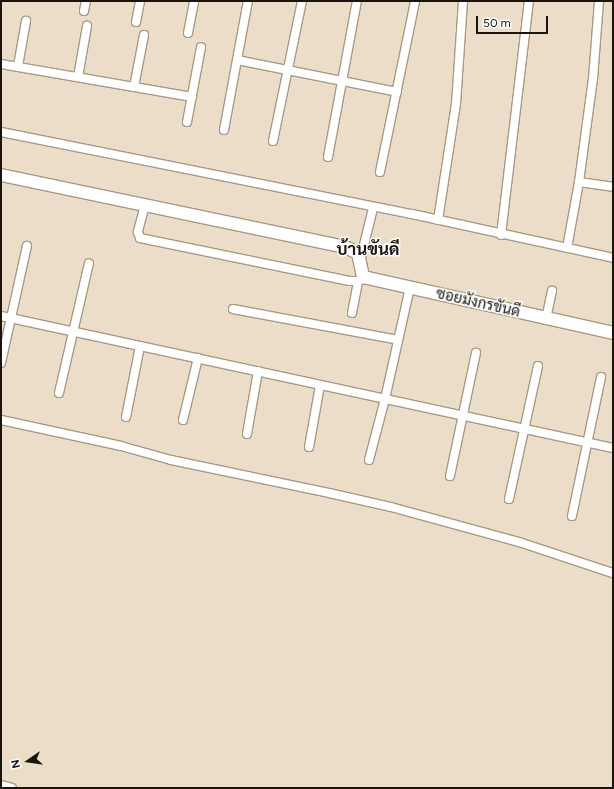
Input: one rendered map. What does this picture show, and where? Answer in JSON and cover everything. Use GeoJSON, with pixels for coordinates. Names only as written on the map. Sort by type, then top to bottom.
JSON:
{"type":"FeatureCollection","features":[{"type":"Feature","properties":{"kind":"street"},"geometry":{"type":"LineString","coordinates":[[84,11],[86,1]]}},
{"type":"Feature","properties":{"kind":"street"},"geometry":{"type":"LineString","coordinates":[[136,22],[140,1]]}},
{"type":"Feature","properties":{"kind":"street"},"geometry":{"type":"LineString","coordinates":[[188,33],[194,1]]}},
{"type":"Feature","properties":{"kind":"street"},"geometry":{"type":"LineString","coordinates":[[224,130],[248,1]]}},
{"type":"Feature","properties":{"kind":"street"},"geometry":{"type":"LineString","coordinates":[[273,141],[302,1]]}},
{"type":"Feature","properties":{"kind":"street"},"geometry":{"type":"LineString","coordinates":[[328,157],[357,1]]}},
{"type":"Feature","properties":{"kind":"street"},"geometry":{"type":"LineString","coordinates":[[380,172],[415,1]]}},
{"type":"Feature","properties":{"kind":"street"},"geometry":{"type":"LineString","coordinates":[[438,220],[456,104],[463,1]]}},
{"type":"Feature","properties":{"kind":"street"},"geometry":{"type":"LineString","coordinates":[[501,235],[529,1]]}},
{"type":"Feature","properties":{"kind":"street"},"geometry":{"type":"LineString","coordinates":[[567,248],[579,182],[593,79],[599,1]]}},
{"type":"Feature","properties":{"kind":"street"},"geometry":{"type":"LineString","coordinates":[[18,66],[26,21]]}},
{"type":"Feature","properties":{"kind":"street"},"geometry":{"type":"LineString","coordinates":[[78,77],[87,26]]}},
{"type":"Feature","properties":{"kind":"street"},"geometry":{"type":"LineString","coordinates":[[134,87],[144,35]]}},
{"type":"Feature","properties":{"kind":"street"},"geometry":{"type":"LineString","coordinates":[[188,122],[201,47]]}},
{"type":"Feature","properties":{"kind":"street"},"geometry":{"type":"LineString","coordinates":[[237,60],[397,92]]}},
{"type":"Feature","properties":{"kind":"street"},"geometry":{"type":"LineString","coordinates":[[1,64],[192,98]]}},
{"type":"Feature","properties":{"kind":"street"},"geometry":{"type":"LineString","coordinates":[[1,132],[438,220],[501,235],[613,258]]}},
{"type":"Feature","properties":{"kind":"street"},"geometry":{"type":"LineString","coordinates":[[1,175],[345,246],[358,253],[361,257]]}},
{"type":"Feature","properties":{"kind":"street"},"geometry":{"type":"LineString","coordinates":[[579,182],[613,187]]}},
{"type":"Feature","properties":{"kind":"street"},"geometry":{"type":"LineString","coordinates":[[145,205],[138,232],[140,238],[350,281],[360,279]]}},
{"type":"Feature","properties":{"kind":"street"},"geometry":{"type":"LineString","coordinates":[[352,313],[360,279],[361,257],[374,208]]}},
{"type":"Feature","properties":{"kind":"street"},"geometry":{"type":"LineString","coordinates":[[1,363],[27,246]]}},
{"type":"Feature","properties":{"kind":"street"},"geometry":{"type":"LineString","coordinates":[[59,393],[89,263]]}},
{"type":"Feature","properties":{"kind":"street","name":"ซอยมังกรขันดี"},"geometry":{"type":"LineString","coordinates":[[360,279],[410,287],[613,333]]}},
{"type":"Feature","properties":{"kind":"street"},"geometry":{"type":"LineString","coordinates":[[369,460],[385,399],[410,287]]}},
{"type":"Feature","properties":{"kind":"street"},"geometry":{"type":"LineString","coordinates":[[546,319],[552,291]]}},
{"type":"Feature","properties":{"kind":"street"},"geometry":{"type":"LineString","coordinates":[[233,310],[398,340]]}},
{"type":"Feature","properties":{"kind":"street"},"geometry":{"type":"LineString","coordinates":[[1,316],[526,428],[613,448]]}},
{"type":"Feature","properties":{"kind":"street"},"geometry":{"type":"LineString","coordinates":[[126,417],[140,346]]}},
{"type":"Feature","properties":{"kind":"street"},"geometry":{"type":"LineString","coordinates":[[450,476],[476,353]]}},
{"type":"Feature","properties":{"kind":"street"},"geometry":{"type":"LineString","coordinates":[[183,420],[198,358]]}},
{"type":"Feature","properties":{"kind":"street"},"geometry":{"type":"LineString","coordinates":[[509,498],[526,428],[538,366]]}},
{"type":"Feature","properties":{"kind":"street"},"geometry":{"type":"LineString","coordinates":[[247,434],[258,371]]}},
{"type":"Feature","properties":{"kind":"street"},"geometry":{"type":"LineString","coordinates":[[572,516],[601,377]]}},
{"type":"Feature","properties":{"kind":"street"},"geometry":{"type":"LineString","coordinates":[[309,447],[320,385]]}},
{"type":"Feature","properties":{"kind":"street"},"geometry":{"type":"LineString","coordinates":[[1,420],[121,446],[171,460],[329,493],[391,508],[519,542],[613,573]]}},
{"type":"Feature","properties":{"kind":"street"},"geometry":{"type":"LineString","coordinates":[[1,785],[12,788]]}},
{"type":"Feature","properties":{"kind":"district","name":"บ้านขันดี"},"geometry":{"type":"Point","coordinates":[368,250]}}]}
